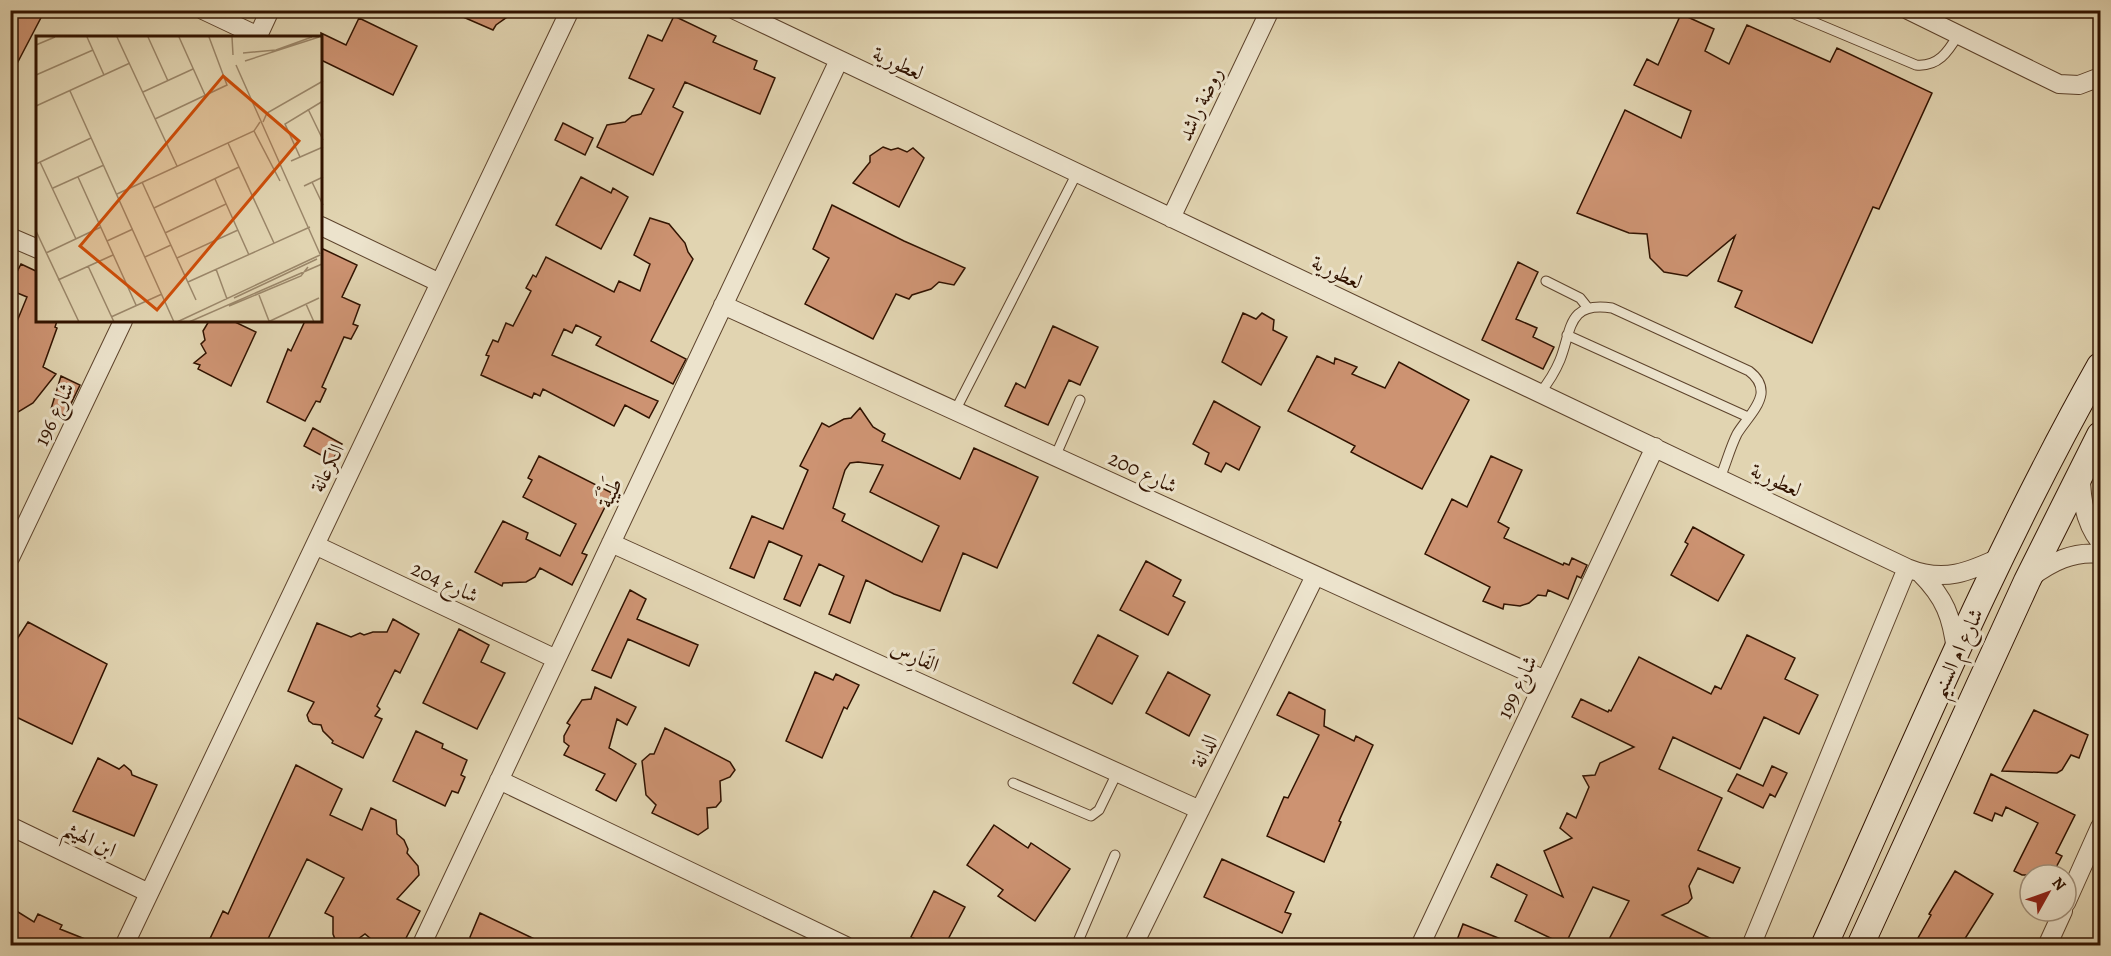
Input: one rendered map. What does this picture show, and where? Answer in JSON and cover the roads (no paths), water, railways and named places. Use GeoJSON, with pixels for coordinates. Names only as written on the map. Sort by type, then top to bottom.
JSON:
{"type":"FeatureCollection","features":[{"type":"Feature","properties":{"kind":"main road","name":"شارع ام السنيم"},"geometry":{"type":"LineString","coordinates":[[1824,945],[2002,555],[2070,419],[2100,366]]}},
{"type":"Feature","properties":{"kind":"main road","name":"شارع ام السنيم"},"geometry":{"type":"LineString","coordinates":[[1860,945],[2027,581],[2100,435]]}},
{"type":"Feature","properties":{"kind":"street"},"geometry":{"type":"LineString","coordinates":[[203,10],[256,36]]}},
{"type":"Feature","properties":{"kind":"street"},"geometry":{"type":"LineString","coordinates":[[258,36],[270,10]]}},
{"type":"Feature","properties":{"kind":"street","name":"الكرعانة"},"geometry":{"type":"LineString","coordinates":[[124,945],[570,10]]}},
{"type":"Feature","properties":{"kind":"street","name":"لعطورية"},"geometry":{"type":"LineString","coordinates":[[735,10],[1914,570],[1942,576],[1964,573],[2002,555]]}},
{"type":"Feature","properties":{"kind":"street","name":"روضة راشد"},"geometry":{"type":"LineString","coordinates":[[1171,218],[1270,10]]}},
{"type":"Feature","properties":{"kind":"street"},"geometry":{"type":"LineString","coordinates":[[1908,10],[2059,84],[2079,85],[2100,77]]}},
{"type":"Feature","properties":{"kind":"street","name":"طَيْبَة"},"geometry":{"type":"LineString","coordinates":[[421,945],[839,60]]}},
{"type":"Feature","properties":{"kind":"street"},"geometry":{"type":"LineString","coordinates":[[322,226],[440,283]]}},
{"type":"Feature","properties":{"kind":"street"},"geometry":{"type":"LineString","coordinates":[[10,237],[36,248]]}},
{"type":"Feature","properties":{"kind":"street","name":"شارع 200"},"geometry":{"type":"LineString","coordinates":[[723,305],[1545,680]]}},
{"type":"Feature","properties":{"kind":"street","name":"شارع 196"},"geometry":{"type":"LineString","coordinates":[[10,558],[123,322]]}},
{"type":"Feature","properties":{"kind":"street","name":"شارع 199"},"geometry":{"type":"LineString","coordinates":[[1420,945],[1655,447]]}},
{"type":"Feature","properties":{"kind":"street"},"geometry":{"type":"LineString","coordinates":[[2081,472],[2081,496],[2087,518],[2100,542]]}},
{"type":"Feature","properties":{"kind":"street","name":"الفَارِس"},"geometry":{"type":"LineString","coordinates":[[611,543],[1200,810]]}},
{"type":"Feature","properties":{"kind":"street","name":"شارع 204"},"geometry":{"type":"LineString","coordinates":[[315,546],[556,659]]}},
{"type":"Feature","properties":{"kind":"street"},"geometry":{"type":"LineString","coordinates":[[2027,581],[2064,557],[2089,553],[2100,554]]}},
{"type":"Feature","properties":{"kind":"street"},"geometry":{"type":"LineString","coordinates":[[1751,945],[1914,570]]}},
{"type":"Feature","properties":{"kind":"street","name":"لعطورية"},"geometry":{"type":"LineString","coordinates":[[1914,570],[1937,590],[1948,610],[1957,653]]}},
{"type":"Feature","properties":{"kind":"street","name":"الدانة"},"geometry":{"type":"LineString","coordinates":[[1133,945],[1315,576]]}},
{"type":"Feature","properties":{"kind":"street"},"geometry":{"type":"LineString","coordinates":[[499,780],[846,945]]}},
{"type":"Feature","properties":{"kind":"street","name":"ابن الهيثم"},"geometry":{"type":"LineString","coordinates":[[10,826],[149,892]]}},
{"type":"Feature","properties":{"kind":"street"},"geometry":{"type":"LineString","coordinates":[[2078,876],[2100,827]]}},
{"type":"Feature","properties":{"kind":"street"},"geometry":{"type":"LineString","coordinates":[[2047,945],[2057,923]]}},
{"type":"Feature","properties":{"kind":"lane"},"geometry":{"type":"LineString","coordinates":[[1785,10],[1916,65],[1924,66],[1940,60],[1958,35]]}},
{"type":"Feature","properties":{"kind":"lane"},"geometry":{"type":"LineString","coordinates":[[955,411],[1077,173]]}},
{"type":"Feature","properties":{"kind":"lane"},"geometry":{"type":"LineString","coordinates":[[1546,281],[1580,298],[1588,308]]}},
{"type":"Feature","properties":{"kind":"lane"},"geometry":{"type":"LineString","coordinates":[[1540,393],[1557,368],[1574,319],[1588,308],[1600,306],[1612,308],[1749,371],[1755,376],[1761,391],[1760,400],[1736,437],[1720,478]]}},
{"type":"Feature","properties":{"kind":"lane"},"geometry":{"type":"LineString","coordinates":[[1567,335],[1748,417]]}},
{"type":"Feature","properties":{"kind":"lane"},"geometry":{"type":"LineString","coordinates":[[1055,456],[1080,400]]}},
{"type":"Feature","properties":{"kind":"lane"},"geometry":{"type":"LineString","coordinates":[[1013,783],[1091,816],[1099,810],[1117,773]]}},
{"type":"Feature","properties":{"kind":"lane"},"geometry":{"type":"LineString","coordinates":[[1076,945],[1115,855]]}}]}
